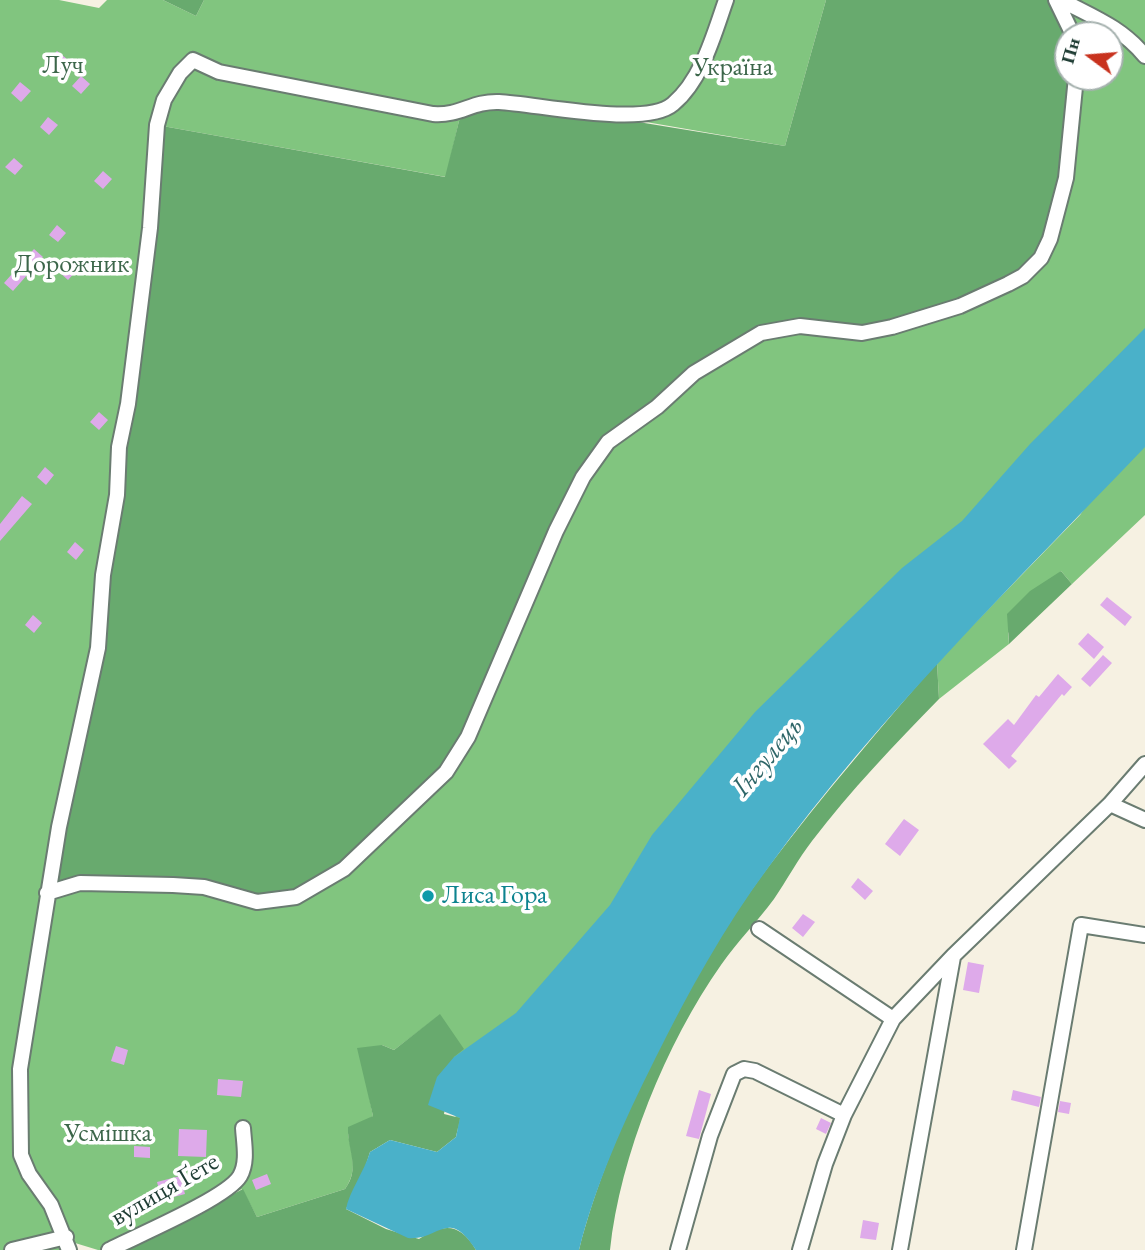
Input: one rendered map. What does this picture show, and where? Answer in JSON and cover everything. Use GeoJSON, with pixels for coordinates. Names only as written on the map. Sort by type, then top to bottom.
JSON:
{"type":"FeatureCollection","features":[{"type":"Feature","properties":{"kind":"street"},"geometry":{"type":"LineString","coordinates":[[12,1250],[68,1244],[51,1205],[29,1174],[21,1155],[20,1069],[47,893],[98,648],[103,575],[117,495],[119,447],[128,404],[150,228],[157,125],[164,100],[180,73],[193,60],[219,72],[453,116],[474,103],[499,102],[642,115],[671,106],[683,93],[709,50],[726,0]]}},
{"type":"Feature","properties":{"kind":"street"},"geometry":{"type":"LineString","coordinates":[[1056,0],[1066,21]]}},
{"type":"Feature","properties":{"kind":"street"},"geometry":{"type":"LineString","coordinates":[[1062,0],[1108,22],[1130,37],[1145,56]]}},
{"type":"Feature","properties":{"kind":"street"},"geometry":{"type":"LineString","coordinates":[[47,893],[80,883],[173,885],[204,887],[257,902],[296,897],[344,869],[446,772],[468,737],[556,531],[583,477],[608,442],[657,407],[694,373],[761,333],[800,326],[862,333],[892,327],[960,306],[1023,276],[1041,258],[1050,239],[1066,178],[1075,91]]}},
{"type":"Feature","properties":{"kind":"street"},"geometry":{"type":"LineString","coordinates":[[800,1250],[825,1164],[844,1115],[893,1019],[953,956],[1110,804],[1145,764]]}},
{"type":"Feature","properties":{"kind":"street"},"geometry":{"type":"LineString","coordinates":[[1110,804],[1145,820]]}},
{"type":"Feature","properties":{"kind":"street"},"geometry":{"type":"LineString","coordinates":[[1024,1250],[1081,925],[1145,935]]}},
{"type":"Feature","properties":{"kind":"street"},"geometry":{"type":"LineString","coordinates":[[759,929],[893,1019]]}},
{"type":"Feature","properties":{"kind":"street"},"geometry":{"type":"LineString","coordinates":[[900,1250],[953,956]]}},
{"type":"Feature","properties":{"kind":"street"},"geometry":{"type":"LineString","coordinates":[[678,1250],[710,1136],[734,1074],[744,1069],[755,1072],[844,1115]]}},
{"type":"Feature","properties":{"kind":"street","name":"вулиця Ґете"},"geometry":{"type":"LineString","coordinates":[[109,1250],[222,1192],[239,1178],[245,1159],[243,1128]]}},
{"type":"Feature","properties":{"kind":"green space"},"geometry":{"type":"Polygon","coordinates":[[[0,0],[59,0],[99,8],[107,0],[163,0],[196,16],[204,0],[826,0],[785,146],[646,122],[459,121],[446,177],[157,125],[502,654],[608,442],[1058,91],[1124,91],[1124,21],[1066,21],[1056,0],[1145,0],[1145,357],[476,1250],[440,1015],[394,1050],[382,1045],[368,1091],[373,1116],[348,1134],[353,1169],[345,1189],[257,1217],[242,1189],[121,1250],[98,1250],[62,1239],[64,1250],[0,1250],[0,0]]]}},
{"type":"Feature","properties":{"kind":"green space"},"geometry":{"type":"Polygon","coordinates":[[[163,0],[204,0],[196,16],[163,0]]]}},
{"type":"Feature","properties":{"kind":"green space"},"geometry":{"type":"Polygon","coordinates":[[[826,0],[1056,0],[1063,21],[1054,21],[1054,91],[1074,91],[1050,239],[1023,276],[892,327],[761,333],[608,442],[583,477],[446,772],[313,889],[257,902],[204,887],[106,885],[47,893],[98,648],[157,125],[445,177],[459,121],[477,107],[498,106],[620,119],[785,146],[826,0]]]}},
{"type":"Feature","properties":{"kind":"green space"},"geometry":{"type":"Polygon","coordinates":[[[1145,420],[1145,515],[1072,584],[1061,571],[1008,633],[1009,644],[939,699],[937,662],[1080,515],[1145,420]]]}},
{"type":"Feature","properties":{"kind":"green space"},"geometry":{"type":"Polygon","coordinates":[[[1061,571],[1072,584],[1009,644],[1007,614],[1030,591],[1061,571]]]}},
{"type":"Feature","properties":{"kind":"green space"},"geometry":{"type":"Polygon","coordinates":[[[937,662],[939,699],[873,768],[827,822],[774,899],[727,957],[701,996],[664,1065],[635,1139],[615,1214],[610,1250],[579,1250],[611,1152],[633,1101],[683,1000],[711,952],[789,840],[937,662]]]}},
{"type":"Feature","properties":{"kind":"green space"},"geometry":{"type":"Polygon","coordinates":[[[440,1014],[464,1049],[454,1057],[444,1114],[460,1118],[456,1137],[437,1152],[390,1140],[370,1152],[346,1209],[386,1229],[419,1239],[444,1228],[458,1230],[476,1250],[121,1250],[243,1189],[257,1217],[345,1189],[353,1166],[348,1127],[373,1116],[357,1048],[382,1045],[394,1050],[440,1014]]]}},
{"type":"Feature","properties":{"kind":"water","name":"Інгулець"},"geometry":{"type":"Polygon","coordinates":[[[1145,328],[1145,447],[902,703],[855,757],[752,890],[694,985],[644,1082],[602,1176],[579,1250],[476,1250],[458,1230],[443,1229],[419,1238],[408,1238],[346,1209],[370,1152],[390,1140],[437,1152],[456,1137],[460,1118],[428,1105],[437,1077],[454,1057],[516,1013],[610,905],[652,835],[755,712],[902,568],[962,521],[1030,444],[1145,328]]]}},
{"type":"Feature","properties":{"kind":"building"},"geometry":{"type":"Polygon","coordinates":[[[57,51],[67,59],[58,71],[47,62],[57,51]]]}},
{"type":"Feature","properties":{"kind":"building"},"geometry":{"type":"Polygon","coordinates":[[[81,76],[90,84],[81,94],[72,86],[81,76]]]}},
{"type":"Feature","properties":{"kind":"building"},"geometry":{"type":"Polygon","coordinates":[[[20,82],[31,91],[21,102],[11,93],[20,82]]]}},
{"type":"Feature","properties":{"kind":"building"},"geometry":{"type":"Polygon","coordinates":[[[48,117],[58,125],[49,135],[40,127],[48,117]]]}},
{"type":"Feature","properties":{"kind":"building"},"geometry":{"type":"Polygon","coordinates":[[[14,158],[23,166],[15,175],[5,167],[14,158]]]}},
{"type":"Feature","properties":{"kind":"building"},"geometry":{"type":"Polygon","coordinates":[[[103,171],[112,179],[103,189],[94,181],[103,171]]]}},
{"type":"Feature","properties":{"kind":"building"},"geometry":{"type":"Polygon","coordinates":[[[57,225],[66,233],[58,242],[49,235],[57,225]]]}},
{"type":"Feature","properties":{"kind":"building"},"geometry":{"type":"Polygon","coordinates":[[[34,249],[43,257],[13,291],[4,283],[34,249]]]}},
{"type":"Feature","properties":{"kind":"building"},"geometry":{"type":"Polygon","coordinates":[[[68,262],[77,270],[68,280],[59,272],[68,262]]]}},
{"type":"Feature","properties":{"kind":"building"},"geometry":{"type":"Polygon","coordinates":[[[99,412],[108,420],[99,430],[90,422],[99,412]]]}},
{"type":"Feature","properties":{"kind":"building"},"geometry":{"type":"Polygon","coordinates":[[[45,467],[54,475],[46,485],[37,477],[45,467]]]}},
{"type":"Feature","properties":{"kind":"building"},"geometry":{"type":"Polygon","coordinates":[[[22,496],[32,504],[0,541],[0,524],[22,496]]]}},
{"type":"Feature","properties":{"kind":"building"},"geometry":{"type":"Polygon","coordinates":[[[75,542],[84,550],[76,560],[67,552],[75,542]]]}},
{"type":"Feature","properties":{"kind":"building"},"geometry":{"type":"Polygon","coordinates":[[[1107,597],[1132,617],[1125,626],[1100,605],[1107,597]]]}},
{"type":"Feature","properties":{"kind":"building"},"geometry":{"type":"Polygon","coordinates":[[[33,615],[42,623],[34,633],[25,625],[33,615]]]}},
{"type":"Feature","properties":{"kind":"building"},"geometry":{"type":"Polygon","coordinates":[[[1088,633],[1104,647],[1094,659],[1078,644],[1088,633]]]}},
{"type":"Feature","properties":{"kind":"building"},"geometry":{"type":"Polygon","coordinates":[[[1103,655],[1112,663],[1090,687],[1081,679],[1103,655]]]}},
{"type":"Feature","properties":{"kind":"building"},"geometry":{"type":"Polygon","coordinates":[[[1058,674],[1072,687],[1064,696],[1062,694],[1011,756],[1017,761],[1009,769],[983,744],[1008,719],[1014,725],[1036,695],[1039,697],[1058,674]]]}},
{"type":"Feature","properties":{"kind":"building"},"geometry":{"type":"Polygon","coordinates":[[[904,819],[919,830],[900,856],[885,844],[904,819]]]}},
{"type":"Feature","properties":{"kind":"building"},"geometry":{"type":"Polygon","coordinates":[[[858,878],[873,891],[865,900],[851,887],[858,878]]]}},
{"type":"Feature","properties":{"kind":"building"},"geometry":{"type":"Polygon","coordinates":[[[803,914],[815,922],[803,937],[792,928],[803,914]]]}},
{"type":"Feature","properties":{"kind":"building"},"geometry":{"type":"Polygon","coordinates":[[[968,962],[984,965],[979,993],[963,990],[968,962]]]}},
{"type":"Feature","properties":{"kind":"building"},"geometry":{"type":"Polygon","coordinates":[[[116,1046],[128,1050],[124,1065],[111,1061],[116,1046]]]}},
{"type":"Feature","properties":{"kind":"building"},"geometry":{"type":"Polygon","coordinates":[[[218,1079],[243,1081],[241,1097],[217,1095],[218,1079]]]}},
{"type":"Feature","properties":{"kind":"building"},"geometry":{"type":"Polygon","coordinates":[[[699,1090],[711,1094],[699,1139],[686,1136],[699,1090]]]}},
{"type":"Feature","properties":{"kind":"building"},"geometry":{"type":"Polygon","coordinates":[[[1013,1090],[1041,1097],[1039,1107],[1011,1100],[1013,1090]]]}},
{"type":"Feature","properties":{"kind":"building"},"geometry":{"type":"Polygon","coordinates":[[[1060,1101],[1071,1103],[1069,1114],[1058,1112],[1060,1101]]]}},
{"type":"Feature","properties":{"kind":"building"},"geometry":{"type":"Polygon","coordinates":[[[821,1118],[831,1123],[826,1134],[816,1129],[821,1118]]]}},
{"type":"Feature","properties":{"kind":"building"},"geometry":{"type":"Polygon","coordinates":[[[179,1129],[207,1130],[206,1157],[178,1156],[179,1129]]]}},
{"type":"Feature","properties":{"kind":"building"},"geometry":{"type":"Polygon","coordinates":[[[134,1146],[150,1147],[150,1158],[134,1157],[134,1146]]]}},
{"type":"Feature","properties":{"kind":"building"},"geometry":{"type":"Polygon","coordinates":[[[267,1174],[271,1184],[256,1190],[252,1180],[267,1174]]]}},
{"type":"Feature","properties":{"kind":"building"},"geometry":{"type":"Polygon","coordinates":[[[180,1176],[185,1194],[162,1200],[157,1182],[180,1176]]]}},
{"type":"Feature","properties":{"kind":"building"},"geometry":{"type":"Polygon","coordinates":[[[863,1220],[879,1223],[876,1240],[860,1238],[863,1220]]]}},
{"type":"Feature","properties":{"kind":"place","name":"Лиса Гора"},"geometry":{"type":"Point","coordinates":[428,896]}},
{"type":"Feature","properties":{"kind":"park label","name":"Луч"},"geometry":{"type":"Point","coordinates":[63,66]}},
{"type":"Feature","properties":{"kind":"park label","name":"Україна"},"geometry":{"type":"Point","coordinates":[733,68]}},
{"type":"Feature","properties":{"kind":"park label","name":"Дорожник"},"geometry":{"type":"Point","coordinates":[72,265]}},
{"type":"Feature","properties":{"kind":"park label","name":"Усмішка"},"geometry":{"type":"Point","coordinates":[108,1134]}}]}
